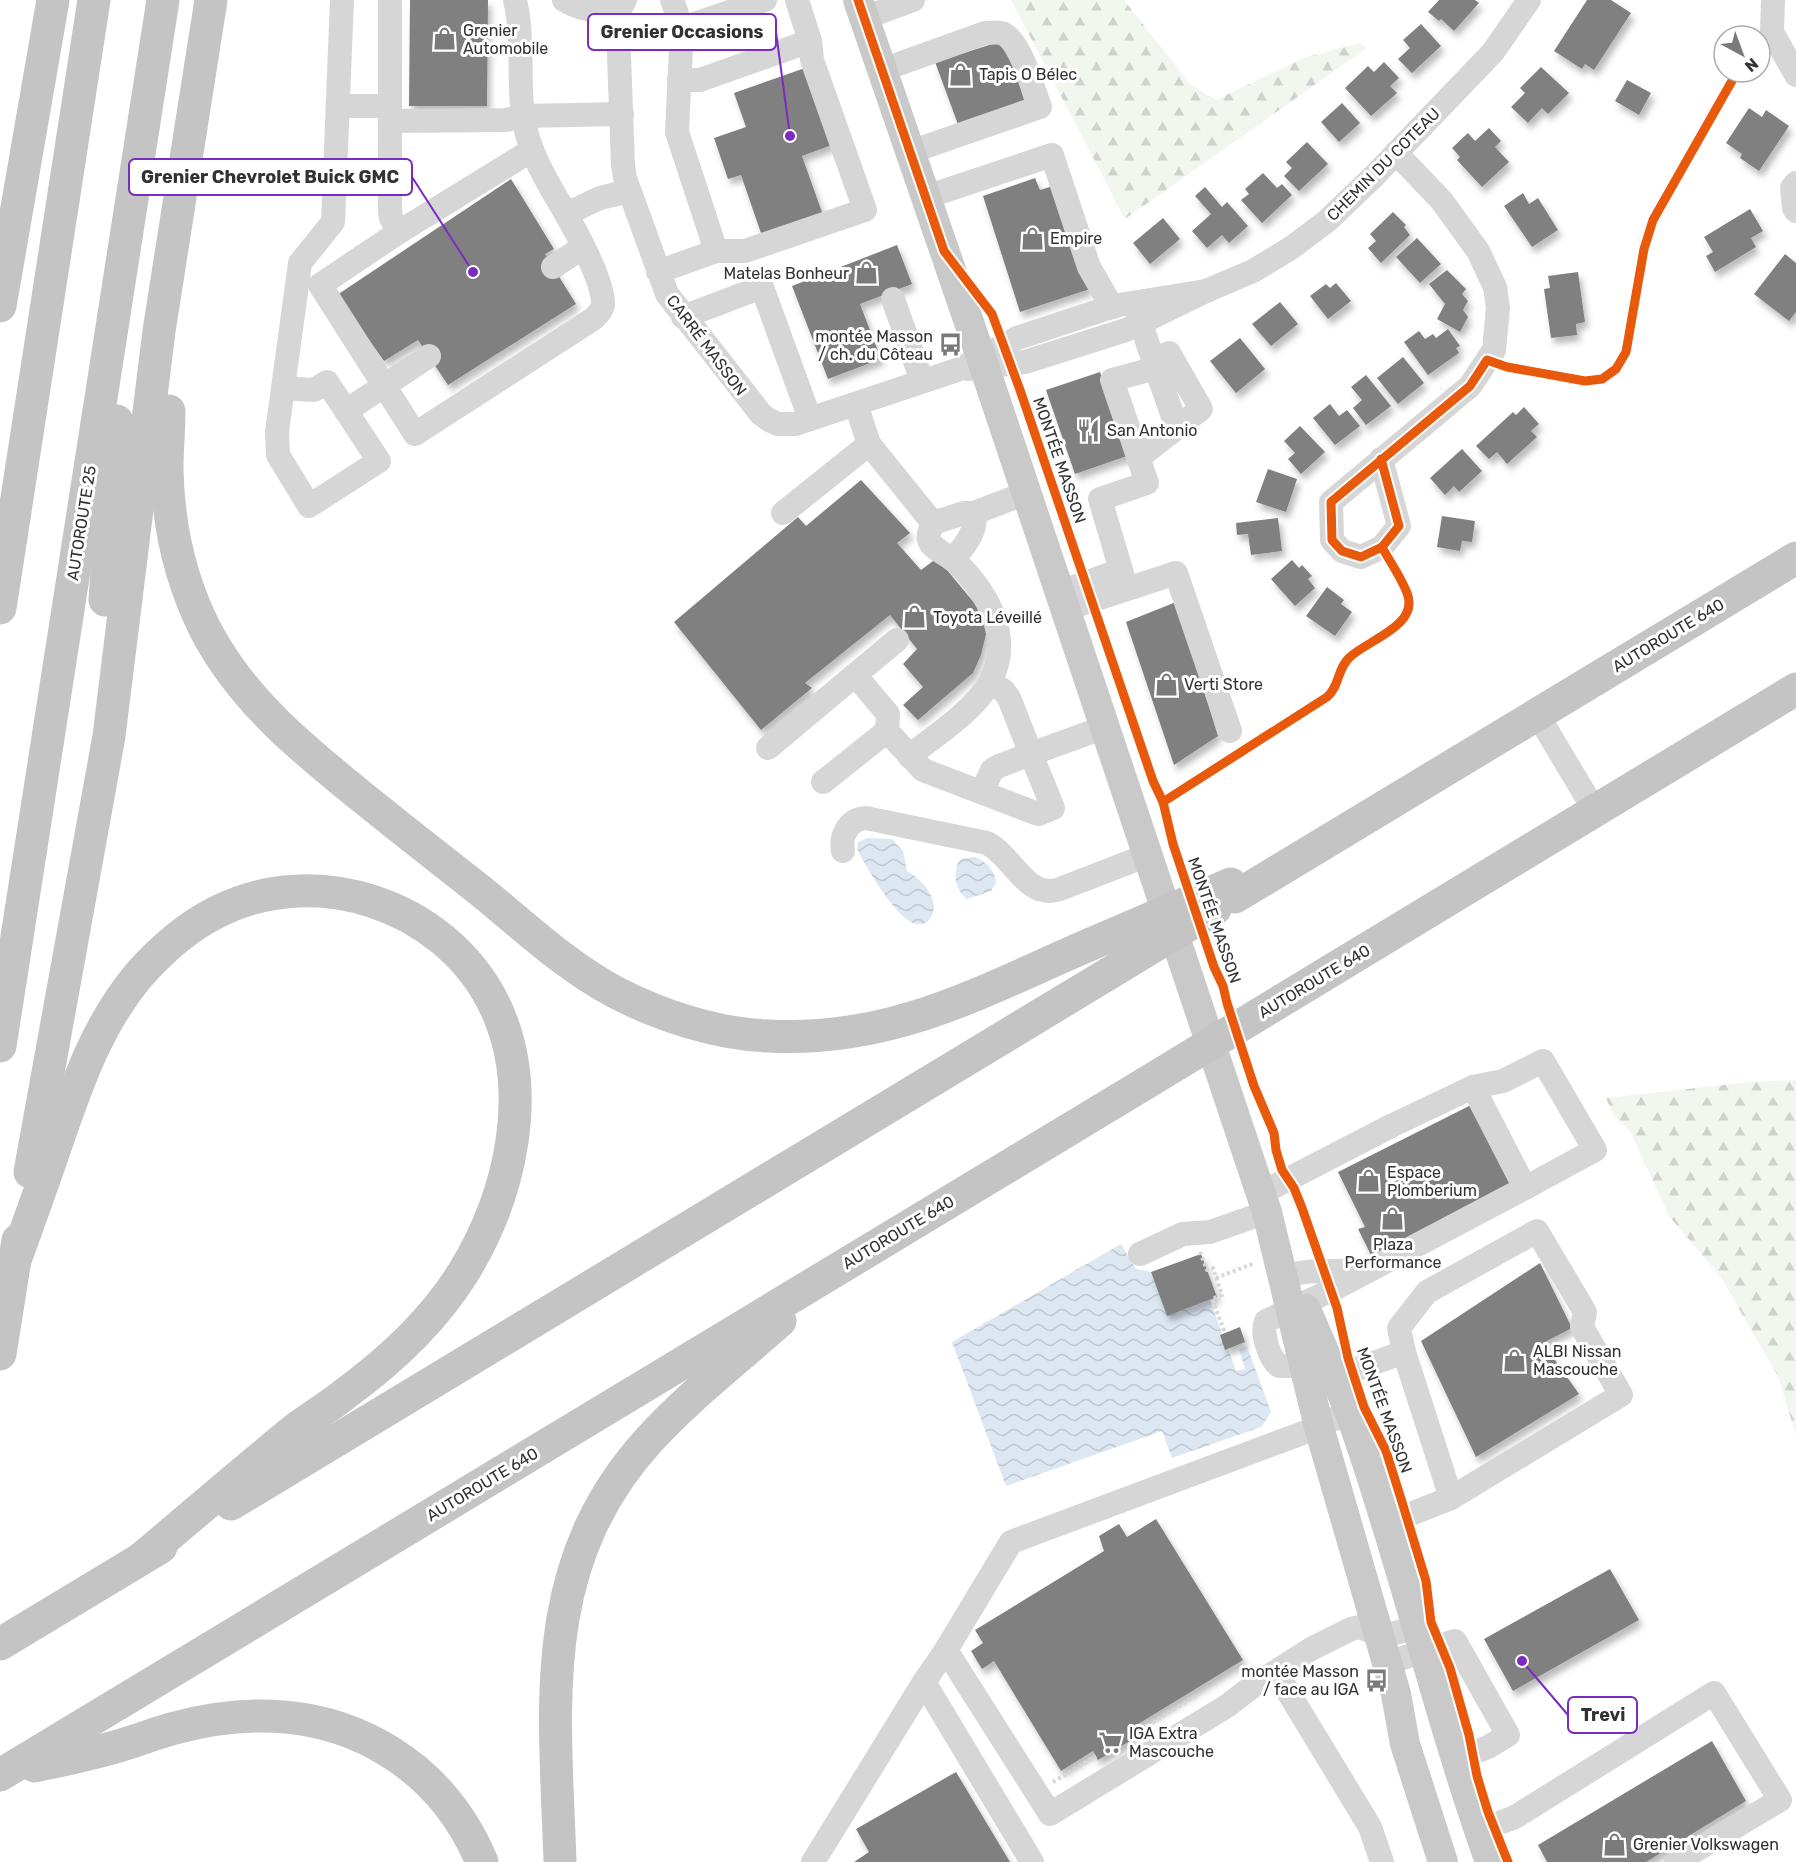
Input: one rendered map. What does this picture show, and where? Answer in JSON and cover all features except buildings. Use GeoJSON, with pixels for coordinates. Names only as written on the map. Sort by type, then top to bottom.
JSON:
{"type":"FeatureCollection","features":[{"type":"Feature","properties":{"kind":"highway"},"geometry":{"type":"LineString","coordinates":[[0,306],[53,0]]}},
{"type":"Feature","properties":{"kind":"highway"},"geometry":{"type":"LineString","coordinates":[[0,608],[94,0]]}},
{"type":"Feature","properties":{"kind":"highway","name":"AUTOROUTE 25"},"geometry":{"type":"LineString","coordinates":[[0,1046],[163,0]]}},
{"type":"Feature","properties":{"kind":"highway"},"geometry":{"type":"LineString","coordinates":[[0,1354],[14,1263],[109,736],[159,331],[211,0]]}},
{"type":"Feature","properties":{"kind":"highway"},"geometry":{"type":"LineString","coordinates":[[56,1025],[90,778],[132,200]]}},
{"type":"Feature","properties":{"kind":"highway"},"geometry":{"type":"LineString","coordinates":[[159,331],[169,413],[167,470],[176,548],[196,611],[228,667],[278,726],[328,770],[592,979],[640,1004],[690,1021],[765,1036],[815,1037],[864,1031],[917,1017],[970,999],[1091,944],[1233,891]]}},
{"type":"Feature","properties":{"kind":"highway","name":"AUTOROUTE 640"},"geometry":{"type":"LineString","coordinates":[[1233,891],[1312,850],[1796,558]]}},
{"type":"Feature","properties":{"kind":"highway","name":"AUTOROUTE 640"},"geometry":{"type":"LineString","coordinates":[[1,1775],[1796,689]]}},
{"type":"Feature","properties":{"kind":"highway"},"geometry":{"type":"LineString","coordinates":[[14,1263],[86,1063],[109,1019],[151,962],[183,933],[218,911],[261,896],[304,890],[344,893],[382,903],[418,921],[449,945],[473,972],[492,1001],[507,1038],[511,1057],[515,1122],[507,1165],[496,1201],[483,1235],[463,1273],[438,1308],[391,1357],[348,1392],[297,1428],[142,1558]]}},
{"type":"Feature","properties":{"kind":"highway"},"geometry":{"type":"LineString","coordinates":[[0,1644],[1107,974],[1233,891]]}},
{"type":"Feature","properties":{"kind":"highway"},"geometry":{"type":"LineString","coordinates":[[560,1862],[555,1745],[556,1661],[569,1585],[594,1521],[618,1478],[647,1441],[846,1264]]}},
{"type":"Feature","properties":{"kind":"highway"},"geometry":{"type":"LineString","coordinates":[[1,1775],[128,1743],[177,1727],[213,1720],[255,1715],[312,1719],[367,1738],[415,1770],[430,1783],[457,1815],[482,1862]]}},
{"type":"Feature","properties":{"kind":"main road","name":"MONTÉE MASSON"},"geometry":{"type":"LineString","coordinates":[[861,9],[926,197],[974,364],[1026,493],[1063,600],[1318,1370],[1319,1427],[1396,1694],[1406,1744],[1443,1862]]}},
{"type":"Feature","properties":{"kind":"main road","name":"MONTÉE MASSON"},"geometry":{"type":"LineString","coordinates":[[1318,1370],[1349,1414],[1386,1524],[1456,1760],[1490,1862]]}},
{"type":"Feature","properties":{"kind":"main road"},"geometry":{"type":"LineString","coordinates":[[1430,1824],[1475,1821]]}},
{"type":"Feature","properties":{"kind":"street"},"geometry":{"type":"LineString","coordinates":[[283,388],[314,390],[327,382],[378,461],[309,506],[281,462],[277,450],[277,432],[300,262],[333,222],[342,0]]}},
{"type":"Feature","properties":{"kind":"street"},"geometry":{"type":"LineString","coordinates":[[390,0],[390,210],[391,218],[399,232]]}},
{"type":"Feature","properties":{"kind":"street"},"geometry":{"type":"LineString","coordinates":[[515,0],[523,116],[532,150],[583,247],[602,293],[604,305],[593,319],[415,434],[320,285],[399,232],[532,150]]}},
{"type":"Feature","properties":{"kind":"street"},"geometry":{"type":"LineString","coordinates":[[564,0],[594,11],[622,6]]}},
{"type":"Feature","properties":{"kind":"street"},"geometry":{"type":"LineString","coordinates":[[672,0],[682,28],[677,119],[679,140],[716,251]]}},
{"type":"Feature","properties":{"kind":"street"},"geometry":{"type":"LineString","coordinates":[[682,28],[765,0]]}},
{"type":"Feature","properties":{"kind":"street"},"geometry":{"type":"LineString","coordinates":[[658,272],[716,251],[746,251],[866,210],[812,60],[810,41],[797,0]]}},
{"type":"Feature","properties":{"kind":"street"},"geometry":{"type":"LineString","coordinates":[[861,9],[913,0]]}},
{"type":"Feature","properties":{"kind":"street","name":"CHEMIN DU COTEAU"},"geometry":{"type":"LineString","coordinates":[[974,364],[1017,338],[1206,291],[1253,271],[1302,241],[1351,200],[1493,52],[1529,0]]}},
{"type":"Feature","properties":{"kind":"street"},"geometry":{"type":"LineString","coordinates":[[1773,0],[1772,32],[1796,75]]}},
{"type":"Feature","properties":{"kind":"street","name":"CARRÉ MASSON"},"geometry":{"type":"LineString","coordinates":[[622,6],[618,29],[623,165],[629,191],[667,294],[753,405],[769,420],[788,425],[974,364]]}},
{"type":"Feature","properties":{"kind":"street"},"geometry":{"type":"LineString","coordinates":[[882,70],[985,33],[996,32],[1004,34],[1011,40],[1018,51],[1040,107],[910,152]]}},
{"type":"Feature","properties":{"kind":"street"},"geometry":{"type":"LineString","coordinates":[[679,80],[700,80],[810,41]]}},
{"type":"Feature","properties":{"kind":"street"},"geometry":{"type":"LineString","coordinates":[[338,106],[390,113],[506,120],[523,116],[622,114]]}},
{"type":"Feature","properties":{"kind":"street"},"geometry":{"type":"LineString","coordinates":[[1381,459],[1470,386],[1494,350],[1498,308],[1495,287],[1478,251],[1442,201],[1396,153]]}},
{"type":"Feature","properties":{"kind":"street"},"geometry":{"type":"LineString","coordinates":[[926,197],[1052,155],[1089,267],[1128,311],[1154,364],[1177,428],[1138,458]]}},
{"type":"Feature","properties":{"kind":"street"},"geometry":{"type":"LineString","coordinates":[[1796,183],[1792,188],[1796,211]]}},
{"type":"Feature","properties":{"kind":"street"},"geometry":{"type":"LineString","coordinates":[[566,214],[600,198],[629,191]]}},
{"type":"Feature","properties":{"kind":"street"},"geometry":{"type":"LineString","coordinates":[[553,267],[583,247]]}},
{"type":"Feature","properties":{"kind":"street"},"geometry":{"type":"LineString","coordinates":[[683,316],[762,287],[810,419]]}},
{"type":"Feature","properties":{"kind":"street"},"geometry":{"type":"LineString","coordinates":[[892,299],[922,381]]}},
{"type":"Feature","properties":{"kind":"street","name":"CHEMIN DU COTEAU"},"geometry":{"type":"LineString","coordinates":[[974,364],[1025,362],[1126,330],[1128,311]]}},
{"type":"Feature","properties":{"kind":"street"},"geometry":{"type":"LineString","coordinates":[[346,411],[429,356]]}},
{"type":"Feature","properties":{"kind":"street"},"geometry":{"type":"LineString","coordinates":[[1123,580],[1100,499],[1146,483],[1112,380],[1154,364]]}},
{"type":"Feature","properties":{"kind":"street"},"geometry":{"type":"LineString","coordinates":[[856,404],[868,444],[933,523]]}},
{"type":"Feature","properties":{"kind":"street"},"geometry":{"type":"LineString","coordinates":[[783,513],[868,444]]}},
{"type":"Feature","properties":{"kind":"street"},"geometry":{"type":"LineString","coordinates":[[933,523],[964,513],[974,513],[1026,493]]}},
{"type":"Feature","properties":{"kind":"street"},"geometry":{"type":"LineString","coordinates":[[953,560],[973,531],[976,521],[974,513]]}},
{"type":"Feature","properties":{"kind":"street"},"geometry":{"type":"LineString","coordinates":[[909,756],[981,696],[990,683],[999,653],[997,626],[984,595],[976,582],[953,560],[931,544],[928,537],[933,523]]}},
{"type":"Feature","properties":{"kind":"street"},"geometry":{"type":"LineString","coordinates":[[1063,600],[1123,580],[1176,573],[1230,731]]}},
{"type":"Feature","properties":{"kind":"street"},"geometry":{"type":"LineString","coordinates":[[768,748],[897,640]]}},
{"type":"Feature","properties":{"kind":"street"},"geometry":{"type":"LineString","coordinates":[[855,675],[888,714],[887,730],[923,770],[1038,814],[1053,808],[1009,698],[1003,690],[990,683]]}},
{"type":"Feature","properties":{"kind":"street"},"geometry":{"type":"LineString","coordinates":[[1537,714],[1595,811]]}},
{"type":"Feature","properties":{"kind":"street"},"geometry":{"type":"LineString","coordinates":[[982,792],[992,770],[999,766],[1105,727]]}},
{"type":"Feature","properties":{"kind":"street"},"geometry":{"type":"LineString","coordinates":[[823,782],[887,730]]}},
{"type":"Feature","properties":{"kind":"street"},"geometry":{"type":"LineString","coordinates":[[843,851],[842,844],[846,830],[859,818],[866,818],[987,843],[1002,853],[1033,887],[1046,892],[1060,889],[1148,855]]}},
{"type":"Feature","properties":{"kind":"street"},"geometry":{"type":"LineString","coordinates":[[1140,1254],[1184,1234],[1210,1232],[1263,1202],[1275,1186],[1391,1126],[1473,1087],[1503,1081],[1543,1061],[1595,1150],[1298,1307]]}},
{"type":"Feature","properties":{"kind":"street"},"geometry":{"type":"LineString","coordinates":[[1473,1087],[1525,1188]]}},
{"type":"Feature","properties":{"kind":"street"},"geometry":{"type":"LineString","coordinates":[[1386,1524],[1451,1498],[1621,1395],[1582,1327],[1584,1312],[1537,1231],[1427,1292],[1399,1328],[1404,1352],[1451,1498]]}},
{"type":"Feature","properties":{"kind":"street"},"geometry":{"type":"LineString","coordinates":[[1287,1276],[1303,1270],[1361,1270],[1378,1266]]}},
{"type":"Feature","properties":{"kind":"street"},"geometry":{"type":"LineString","coordinates":[[1318,1370],[1404,1352]]}},
{"type":"Feature","properties":{"kind":"street"},"geometry":{"type":"LineString","coordinates":[[813,1862],[1011,1542],[1349,1414]]}},
{"type":"Feature","properties":{"kind":"street"},"geometry":{"type":"LineString","coordinates":[[946,1650],[1050,1814],[1227,1706],[1253,1686],[1311,1649],[1350,1629],[1360,1627],[1379,1635],[1396,1634],[1420,1640],[1455,1641],[1508,1735],[1488,1747],[1456,1760]]}},
{"type":"Feature","properties":{"kind":"street"},"geometry":{"type":"LineString","coordinates":[[1387,1663],[1420,1640]]}},
{"type":"Feature","properties":{"kind":"street"},"geometry":{"type":"LineString","coordinates":[[1276,1672],[1370,1827],[1382,1862]]}},
{"type":"Feature","properties":{"kind":"street"},"geometry":{"type":"LineString","coordinates":[[924,1682],[1032,1862]]}},
{"type":"Feature","properties":{"kind":"street"},"geometry":{"type":"LineString","coordinates":[[1475,1821],[1515,1817],[1714,1693],[1780,1800],[1676,1862]]}},
{"type":"Feature","properties":{"kind":"path"},"geometry":{"type":"LineString","coordinates":[[1201,1254],[1207,1270],[1213,1268],[1222,1295],[1212,1299],[1225,1333]]}},
{"type":"Feature","properties":{"kind":"path"},"geometry":{"type":"LineString","coordinates":[[1216,1278],[1255,1263]]}},
{"type":"Feature","properties":{"kind":"path"},"geometry":{"type":"LineString","coordinates":[[1132,1735],[1199,1694]]}},
{"type":"Feature","properties":{"kind":"path"},"geometry":{"type":"LineString","coordinates":[[1064,1775],[1096,1756]]}},
{"type":"Feature","properties":{"kind":"green space"},"geometry":{"type":"Polygon","coordinates":[[[1011,0],[1124,0],[1191,85],[1216,100],[1306,57],[1360,43],[1367,48],[1125,219],[1011,0]]]}},
{"type":"Feature","properties":{"kind":"green space"},"geometry":{"type":"Polygon","coordinates":[[[1796,1080],[1796,1435],[1778,1376],[1720,1276],[1669,1216],[1630,1131],[1613,1114],[1606,1098],[1750,1082],[1796,1080]]]}},
{"type":"Feature","properties":{"kind":"water"},"geometry":{"type":"Polygon","coordinates":[[[868,838],[892,839],[903,851],[907,871],[925,886],[933,899],[933,913],[929,920],[918,924],[908,920],[891,903],[857,849],[858,842],[868,838]]]}},
{"type":"Feature","properties":{"kind":"water"},"geometry":{"type":"Polygon","coordinates":[[[975,857],[989,867],[996,883],[991,891],[967,899],[957,886],[956,870],[960,859],[975,857]]]}},
{"type":"Feature","properties":{"kind":"water"},"geometry":{"type":"Polygon","coordinates":[[[1121,1244],[1136,1269],[1151,1272],[1167,1315],[1210,1300],[1222,1334],[1220,1335],[1236,1371],[1245,1369],[1239,1349],[1247,1346],[1271,1412],[1261,1427],[1172,1458],[1162,1431],[1006,1486],[952,1342],[1121,1244]]]}},
{"type":"Feature","properties":{"kind":"cycle path"},"geometry":{"type":"LineString","coordinates":[[858,0],[944,251],[992,314],[1020,390],[1153,781],[1163,802],[1173,844],[1214,967],[1223,986],[1254,1086],[1274,1133],[1282,1170],[1294,1188],[1302,1208],[1337,1308],[1348,1358],[1364,1407],[1386,1451],[1426,1581],[1431,1622],[1450,1668],[1469,1735],[1477,1776],[1488,1812],[1508,1862]]}},
{"type":"Feature","properties":{"kind":"cycle path"},"geometry":{"type":"LineString","coordinates":[[1381,460],[1470,386],[1487,360],[1507,367],[1585,381],[1602,379],[1616,369],[1626,352],[1644,249],[1653,220],[1730,84]]}},
{"type":"Feature","properties":{"kind":"cycle path"},"geometry":{"type":"LineString","coordinates":[[1381,460],[1399,526],[1382,547],[1361,557],[1342,551],[1332,540],[1331,502],[1381,460]]}},
{"type":"Feature","properties":{"kind":"cycle path"},"geometry":{"type":"LineString","coordinates":[[1163,802],[1327,697],[1334,688],[1346,661],[1399,623],[1406,614],[1409,604],[1407,593],[1382,547]]}},
{"type":"Feature","properties":{"kind":"place","name":"Grenier Automobile"},"geometry":{"type":"Point","coordinates":[445,39]}},
{"type":"Feature","properties":{"kind":"place","name":"Tapis O Bélec"},"geometry":{"type":"Point","coordinates":[961,74]}},
{"type":"Feature","properties":{"kind":"place","name":"Grenier Occasions"},"geometry":{"type":"Point","coordinates":[790,136]}},
{"type":"Feature","properties":{"kind":"place","name":"Empire"},"geometry":{"type":"Point","coordinates":[1032,238]}},
{"type":"Feature","properties":{"kind":"place","name":"Grenier Chevrolet Buick GMC"},"geometry":{"type":"Point","coordinates":[473,272]}},
{"type":"Feature","properties":{"kind":"place","name":"Matelas Bonheur"},"geometry":{"type":"Point","coordinates":[867,273]}},
{"type":"Feature","properties":{"kind":"place","name":"montée Masson / ch. du Côteau"},"geometry":{"type":"Point","coordinates":[951,345]}},
{"type":"Feature","properties":{"kind":"place","name":"San Antonio"},"geometry":{"type":"Point","coordinates":[1089,430]}},
{"type":"Feature","properties":{"kind":"place","name":"Toyota Léveillé"},"geometry":{"type":"Point","coordinates":[915,617]}},
{"type":"Feature","properties":{"kind":"place","name":"Verti Store"},"geometry":{"type":"Point","coordinates":[1166,684]}},
{"type":"Feature","properties":{"kind":"place","name":"Espace Plomberium"},"geometry":{"type":"Point","coordinates":[1369,1181]}},
{"type":"Feature","properties":{"kind":"place","name":"Plaza Performance"},"geometry":{"type":"Point","coordinates":[1393,1219]}},
{"type":"Feature","properties":{"kind":"place","name":"ALBI Nissan Mascouche"},"geometry":{"type":"Point","coordinates":[1515,1360]}},
{"type":"Feature","properties":{"kind":"place","name":"Trevi"},"geometry":{"type":"Point","coordinates":[1522,1661]}},
{"type":"Feature","properties":{"kind":"place","name":"montée Masson / face au IGA"},"geometry":{"type":"Point","coordinates":[1377,1680]}},
{"type":"Feature","properties":{"kind":"place","name":"IGA Extra Mascouche"},"geometry":{"type":"Point","coordinates":[1111,1742]}},
{"type":"Feature","properties":{"kind":"place","name":"Grenier Volkswagen"},"geometry":{"type":"Point","coordinates":[1615,1844]}}]}
